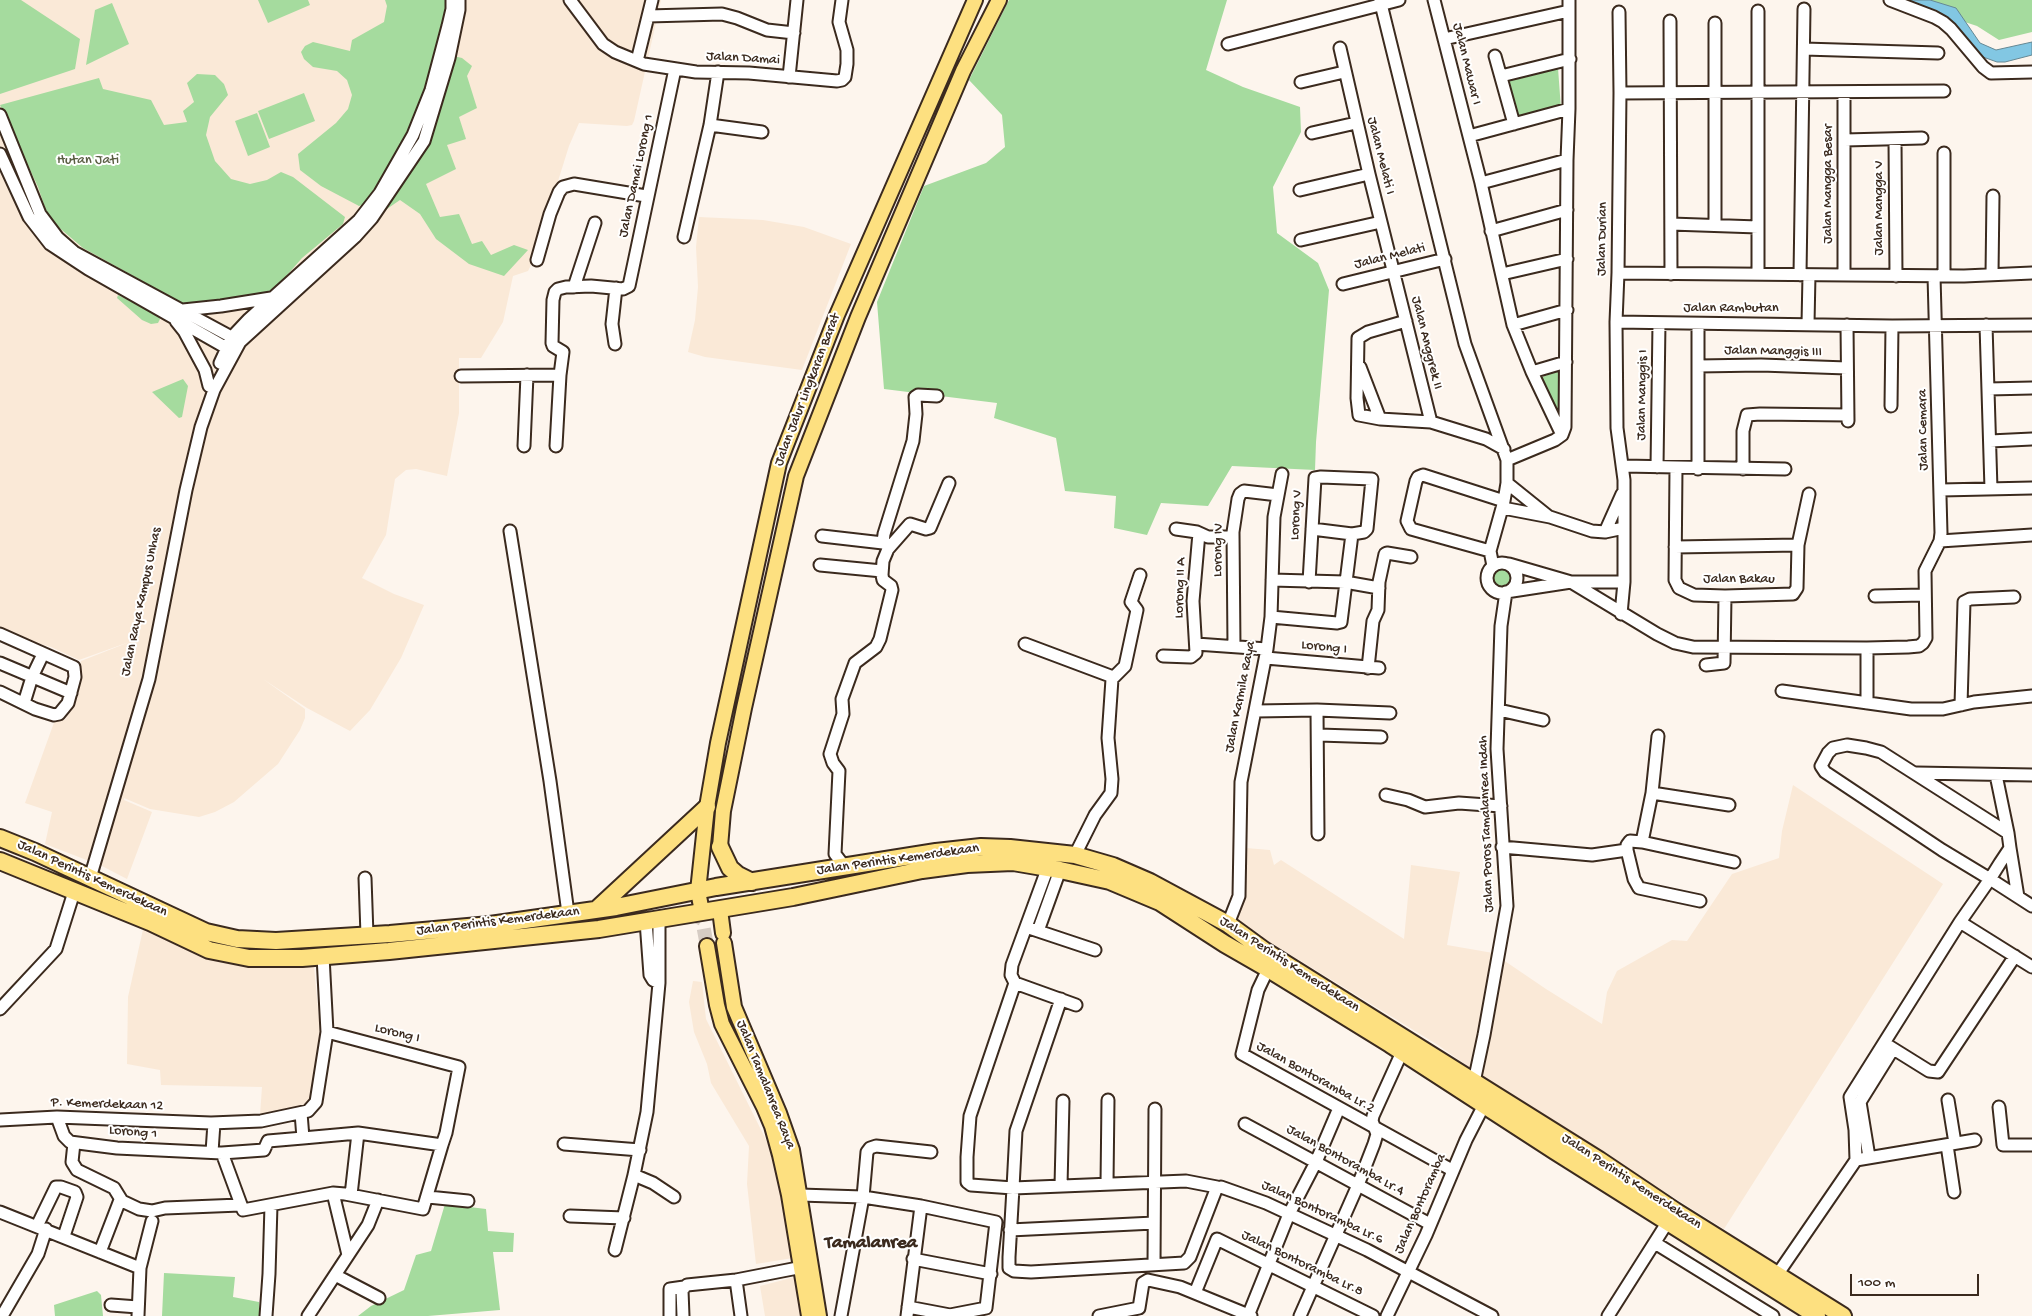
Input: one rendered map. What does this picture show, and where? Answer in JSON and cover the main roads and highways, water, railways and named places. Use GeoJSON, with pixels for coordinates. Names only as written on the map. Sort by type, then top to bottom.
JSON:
{"type":"FeatureCollection","features":[{"type":"Feature","properties":{"kind":"highway"},"geometry":{"type":"LineString","coordinates":[[597,910],[707,807]]}},
{"type":"Feature","properties":{"kind":"highway","name":"Jalan Perintis Kemerdekaan"},"geometry":{"type":"LineString","coordinates":[[0,838],[206,932],[237,939],[276,940],[490,925],[597,910],[716,887],[936,852],[981,848],[1010,848],[1075,855],[1113,866],[1150,882],[1228,924],[1382,1032],[1402,1052],[1667,1223],[1829,1314]]}},
{"type":"Feature","properties":{"kind":"highway"},"geometry":{"type":"LineString","coordinates":[[720,847],[730,868],[738,875],[752,882]]}},
{"type":"Feature","properties":{"kind":"highway"},"geometry":{"type":"LineString","coordinates":[[19,870],[26,849]]}},
{"type":"Feature","properties":{"kind":"highway","name":"Jalan Perintis Kemerdekaan"},"geometry":{"type":"LineString","coordinates":[[0,861],[150,922],[210,950],[249,958],[302,958],[516,939],[720,910],[922,870],[1013,862],[1054,868],[1110,882],[1160,902],[1268,969],[1474,1082],[1777,1275],[1829,1314]]}},
{"type":"Feature","properties":{"kind":"highway"},"geometry":{"type":"LineString","coordinates":[[716,887],[720,910]]}},
{"type":"Feature","properties":{"kind":"highway"},"geometry":{"type":"LineString","coordinates":[[692,892],[697,913]]}},
{"type":"Feature","properties":{"kind":"highway"},"geometry":{"type":"LineString","coordinates":[[301,939],[302,958]]}},
{"type":"Feature","properties":{"kind":"main road","name":"Jalan Jalur Lingkaran Barat"},"geometry":{"type":"LineString","coordinates":[[692,892],[718,743],[779,463],[837,315],[975,0]]}},
{"type":"Feature","properties":{"kind":"main road","name":"Jalan Jalur Lingkaran Barat"},"geometry":{"type":"LineString","coordinates":[[720,847],[723,811],[732,764],[796,476],[855,325],[963,71],[999,0]]}},
{"type":"Feature","properties":{"kind":"main road"},"geometry":{"type":"LineString","coordinates":[[946,63],[963,71]]}},
{"type":"Feature","properties":{"kind":"main road","name":"Jalan Tamalanrea Raya"},"geometry":{"type":"LineString","coordinates":[[720,910],[734,1007],[779,1113],[786,1153],[789,1195],[820,1316]]}},
{"type":"Feature","properties":{"kind":"main road","name":"Jalan Tamalanrea Raya"},"geometry":{"type":"LineString","coordinates":[[707,946],[715,999],[722,1024],[786,1153],[800,1195],[807,1267],[809,1316]]}},
{"type":"Feature","properties":{"kind":"water"},"geometry":{"type":"Polygon","coordinates":[[[1902,0],[1930,0],[1956,8],[1980,43],[1996,50],[2032,42],[2032,55],[2005,62],[1997,62],[1972,53],[1967,42],[1902,0]]]}},
{"type":"Feature","properties":{"kind":"tunnel"},"geometry":{"type":"LineString","coordinates":[[692,914],[702,919],[707,946]]}},
{"type":"Feature","properties":{"kind":"district","name":"Tamalanrea"},"geometry":{"type":"Point","coordinates":[871,1244]}},
{"type":"Feature","properties":{"kind":"park label","name":"Hutan Jati"},"geometry":{"type":"Point","coordinates":[88,161]}}]}
